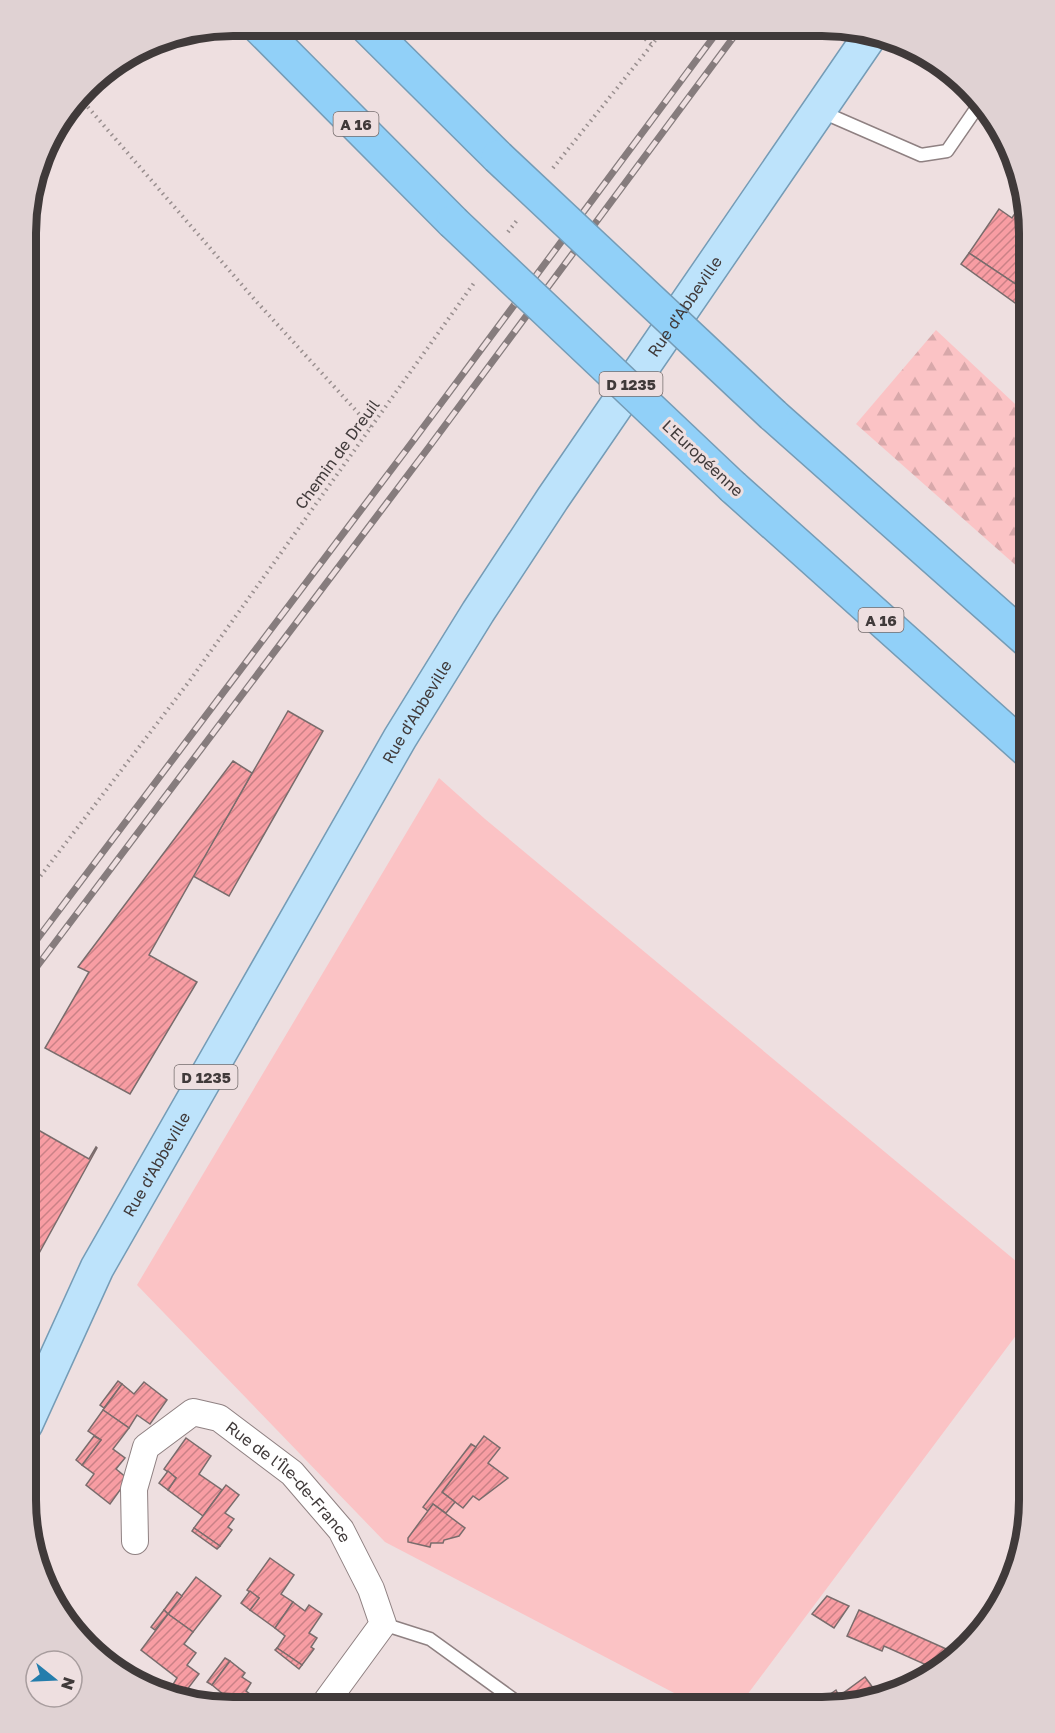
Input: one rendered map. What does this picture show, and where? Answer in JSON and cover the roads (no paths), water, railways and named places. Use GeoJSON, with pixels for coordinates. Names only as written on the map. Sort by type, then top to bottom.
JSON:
{"type":"FeatureCollection","features":[{"type":"Feature","properties":{"kind":"highway","name":"L'Européenne"},"geometry":{"type":"LineString","coordinates":[[268,36],[453,222],[733,487],[1019,743]]}},
{"type":"Feature","properties":{"kind":"highway"},"geometry":{"type":"LineString","coordinates":[[376,36],[498,157],[773,415],[1019,633]]}},
{"type":"Feature","properties":{"kind":"main road","name":"Rue d'Abbeville"},"geometry":{"type":"LineString","coordinates":[[36,1402],[97,1268],[400,738],[478,612],[553,498],[866,42]]}},
{"type":"Feature","properties":{"kind":"street","name":"Rue de l'Île-de-France"},"geometry":{"type":"LineString","coordinates":[[135,1541],[134,1489],[146,1447],[193,1412],[219,1418],[292,1473],[341,1530],[371,1589],[383,1624]]}},
{"type":"Feature","properties":{"kind":"street"},"geometry":{"type":"LineString","coordinates":[[330,1697],[383,1624]]}},
{"type":"Feature","properties":{"kind":"lane"},"geometry":{"type":"LineString","coordinates":[[818,110],[921,155],[946,151],[975,110]]}},
{"type":"Feature","properties":{"kind":"lane"},"geometry":{"type":"LineString","coordinates":[[383,1624],[430,1639],[510,1697]]}},
{"type":"Feature","properties":{"kind":"railway"},"geometry":{"type":"LineString","coordinates":[[36,941],[416,437],[714,36]]}},
{"type":"Feature","properties":{"kind":"railway"},"geometry":{"type":"LineString","coordinates":[[36,968],[429,447],[734,36]]}}]}
